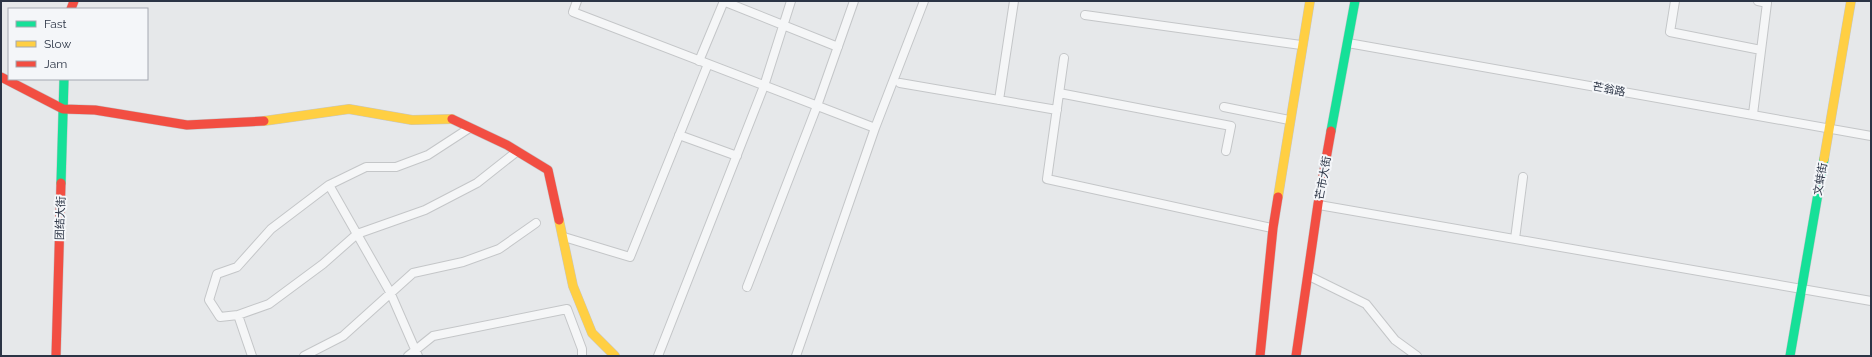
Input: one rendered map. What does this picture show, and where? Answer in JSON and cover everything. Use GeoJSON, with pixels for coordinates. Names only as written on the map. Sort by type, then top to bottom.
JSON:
{"type":"FeatureCollection","features":[{"type":"Feature","properties":{"kind":"street"},"geometry":{"type":"LineString","coordinates":[[1260,356],[1273,228],[1289,120],[1304,46],[1310,1]]}},
{"type":"Feature","properties":{"kind":"street","name":"芒市大街"},"geometry":{"type":"LineString","coordinates":[[1296,356],[1318,204],[1355,1]]}},
{"type":"Feature","properties":{"kind":"street","name":"文蚌街"},"geometry":{"type":"LineString","coordinates":[[1790,356],[1851,1]]}},
{"type":"Feature","properties":{"kind":"street"},"geometry":{"type":"LineString","coordinates":[[1,77],[64,109],[96,110],[188,125],[263,121],[349,109],[412,120],[454,119],[518,151],[548,170],[563,236],[572,286],[592,333],[615,356]]}},
{"type":"Feature","properties":{"kind":"street","name":"团结大街"},"geometry":{"type":"LineString","coordinates":[[56,356],[64,80]]}},
{"type":"Feature","properties":{"kind":"lane"},"geometry":{"type":"LineString","coordinates":[[577,1],[573,12],[875,128]]}},
{"type":"Feature","properties":{"kind":"lane"},"geometry":{"type":"LineString","coordinates":[[699,61],[723,1],[838,47]]}},
{"type":"Feature","properties":{"kind":"lane"},"geometry":{"type":"LineString","coordinates":[[658,356],[764,86],[791,1]]}},
{"type":"Feature","properties":{"kind":"lane"},"geometry":{"type":"LineString","coordinates":[[747,287],[818,106],[854,1]]}},
{"type":"Feature","properties":{"kind":"lane"},"geometry":{"type":"LineString","coordinates":[[796,356],[875,128],[924,1]]}},
{"type":"Feature","properties":{"kind":"lane"},"geometry":{"type":"LineString","coordinates":[[999,100],[1014,1]]}},
{"type":"Feature","properties":{"kind":"lane"},"geometry":{"type":"LineString","coordinates":[[1675,1],[1670,32],[1761,50]]}},
{"type":"Feature","properties":{"kind":"lane"},"geometry":{"type":"LineString","coordinates":[[1753,114],[1767,3],[1758,1]]}},
{"type":"Feature","properties":{"kind":"lane"},"geometry":{"type":"LineString","coordinates":[[1085,15],[1304,46]]}},
{"type":"Feature","properties":{"kind":"lane","name":"芒翁路"},"geometry":{"type":"LineString","coordinates":[[1347,43],[1871,136]]}},
{"type":"Feature","properties":{"kind":"lane"},"geometry":{"type":"LineString","coordinates":[[1064,58],[1047,179],[1273,228]]}},
{"type":"Feature","properties":{"kind":"lane"},"geometry":{"type":"LineString","coordinates":[[563,236],[630,257],[708,64]]}},
{"type":"Feature","properties":{"kind":"lane"},"geometry":{"type":"LineString","coordinates":[[900,83],[1056,110]]}},
{"type":"Feature","properties":{"kind":"lane"},"geometry":{"type":"LineString","coordinates":[[1059,93],[1231,126],[1226,151]]}},
{"type":"Feature","properties":{"kind":"lane"},"geometry":{"type":"LineString","coordinates":[[1224,107],[1289,120]]}},
{"type":"Feature","properties":{"kind":"lane"},"geometry":{"type":"LineString","coordinates":[[471,127],[428,155],[396,167],[366,167],[329,185],[271,229],[237,267],[217,274],[209,300],[220,317],[238,315],[269,304],[323,264],[357,234],[425,210],[477,183],[518,151]]}},
{"type":"Feature","properties":{"kind":"lane"},"geometry":{"type":"LineString","coordinates":[[680,135],[737,156]]}},
{"type":"Feature","properties":{"kind":"lane"},"geometry":{"type":"LineString","coordinates":[[1515,239],[1523,177]]}},
{"type":"Feature","properties":{"kind":"lane"},"geometry":{"type":"LineString","coordinates":[[329,185],[390,292],[417,353]]}},
{"type":"Feature","properties":{"kind":"lane"},"geometry":{"type":"LineString","coordinates":[[1318,204],[1871,301]]}},
{"type":"Feature","properties":{"kind":"lane"},"geometry":{"type":"LineString","coordinates":[[304,356],[343,336],[390,292],[413,273],[463,262],[499,249],[536,223]]}},
{"type":"Feature","properties":{"kind":"lane"},"geometry":{"type":"LineString","coordinates":[[1308,275],[1366,304],[1395,340],[1417,356]]}},
{"type":"Feature","properties":{"kind":"lane"},"geometry":{"type":"LineString","coordinates":[[408,356],[417,353],[433,336],[567,309],[582,349],[582,356]]}},
{"type":"Feature","properties":{"kind":"lane"},"geometry":{"type":"LineString","coordinates":[[238,315],[252,356]]}},
{"type":"Feature","properties":{"kind":"traffic: fast"},"geometry":{"type":"LineString","coordinates":[[1331,131],[1355,1]]}},
{"type":"Feature","properties":{"kind":"traffic: fast"},"geometry":{"type":"LineString","coordinates":[[61,183],[64,80]]}},
{"type":"Feature","properties":{"kind":"traffic: fast"},"geometry":{"type":"LineString","coordinates":[[1790,356],[1824,159]]}},
{"type":"Feature","properties":{"kind":"traffic: slow"},"geometry":{"type":"LineString","coordinates":[[1278,197],[1310,1]]}},
{"type":"Feature","properties":{"kind":"traffic: slow"},"geometry":{"type":"LineString","coordinates":[[1824,159],[1851,1]]}},
{"type":"Feature","properties":{"kind":"traffic: slow"},"geometry":{"type":"LineString","coordinates":[[264,121],[349,109],[412,120],[452,119]]}},
{"type":"Feature","properties":{"kind":"traffic: slow"},"geometry":{"type":"LineString","coordinates":[[559,220],[573,286],[592,333],[615,356]]}},
{"type":"Feature","properties":{"kind":"traffic: jam"},"geometry":{"type":"LineString","coordinates":[[71,8],[74,1]]}},
{"type":"Feature","properties":{"kind":"traffic: jam"},"geometry":{"type":"LineString","coordinates":[[1,77],[63,109],[95,110],[187,125],[264,121]]}},
{"type":"Feature","properties":{"kind":"traffic: jam"},"geometry":{"type":"LineString","coordinates":[[452,119],[507,145],[548,170],[559,220]]}},
{"type":"Feature","properties":{"kind":"traffic: jam"},"geometry":{"type":"LineString","coordinates":[[1296,356],[1318,204],[1331,131]]}},
{"type":"Feature","properties":{"kind":"traffic: jam"},"geometry":{"type":"LineString","coordinates":[[56,356],[61,183]]}},
{"type":"Feature","properties":{"kind":"traffic: jam"},"geometry":{"type":"LineString","coordinates":[[1260,356],[1273,228],[1278,197]]}}]}
